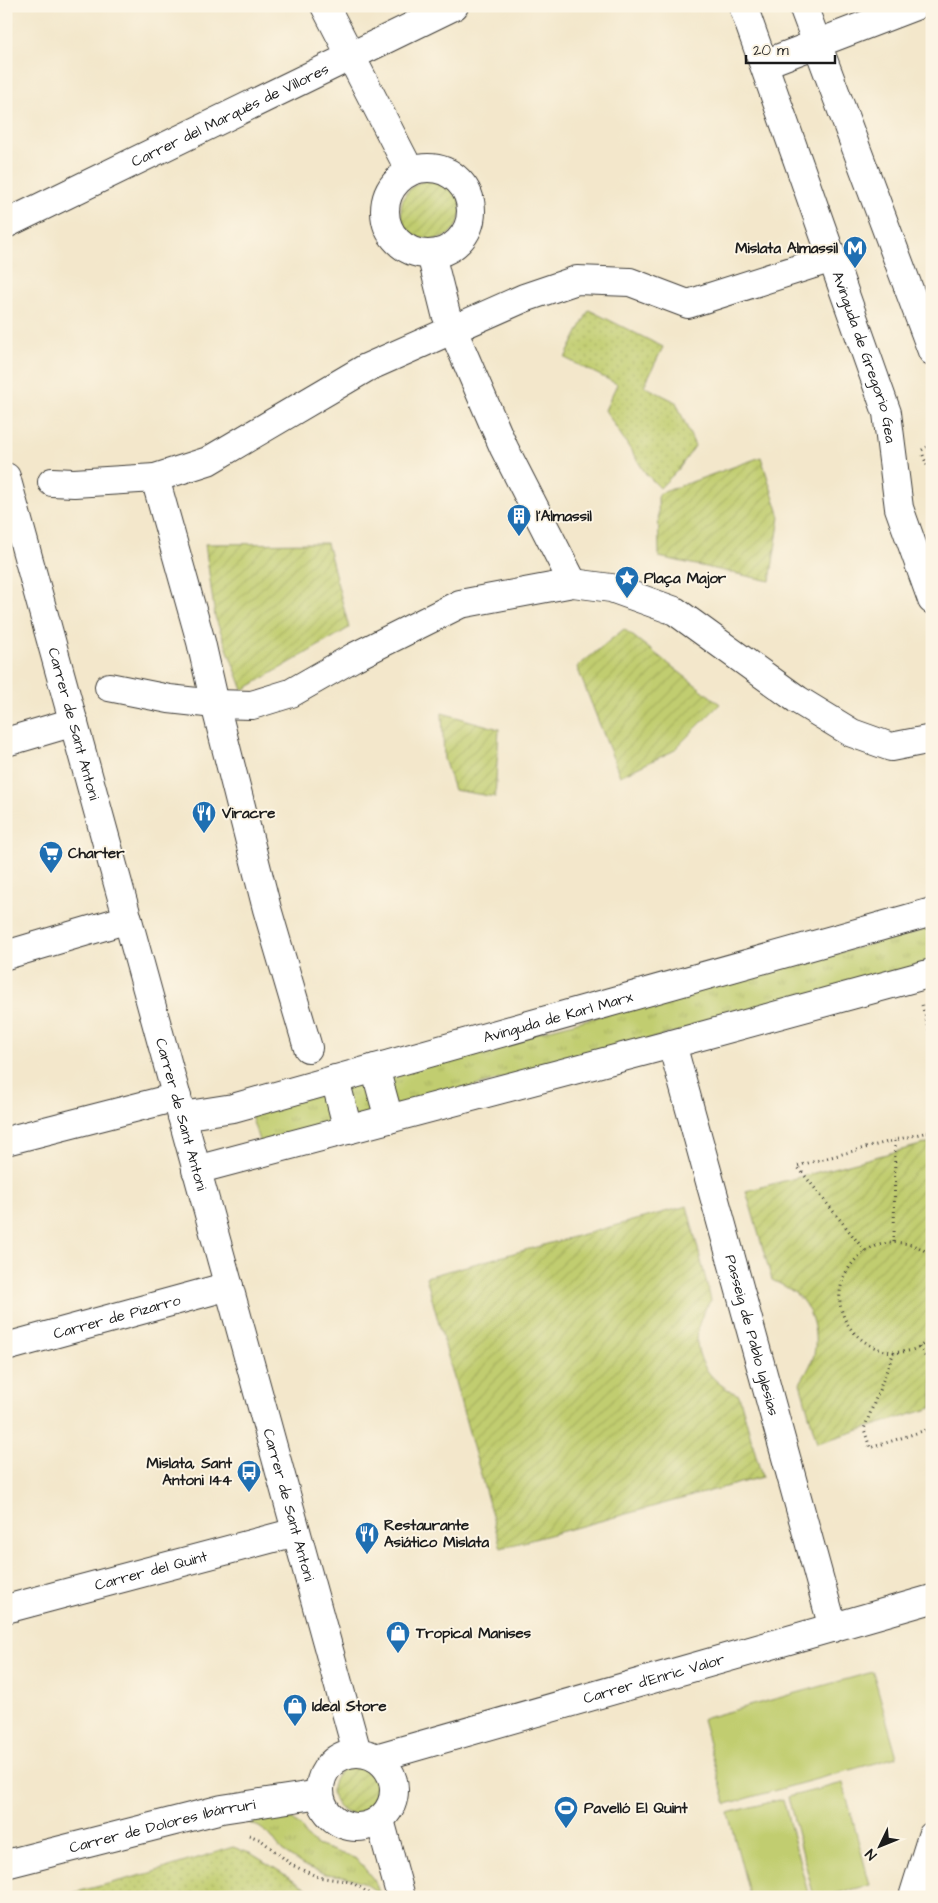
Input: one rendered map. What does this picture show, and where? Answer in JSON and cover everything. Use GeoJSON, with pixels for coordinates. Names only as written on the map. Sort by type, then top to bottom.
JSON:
{"type":"FeatureCollection","features":[{"type":"Feature","properties":{"kind":"street"},"geometry":{"type":"LineString","coordinates":[[325,6],[410,171]]}},
{"type":"Feature","properties":{"kind":"street","name":"Carrer del Marqués de Villores"},"geometry":{"type":"LineString","coordinates":[[6,224],[454,6]]}},
{"type":"Feature","properties":{"kind":"street","name":"Avinguda de Gregorio Gea"},"geometry":{"type":"LineString","coordinates":[[743,6],[887,413],[899,508],[932,600]]}},
{"type":"Feature","properties":{"kind":"street"},"geometry":{"type":"LineString","coordinates":[[803,6],[932,351]]}},
{"type":"Feature","properties":{"kind":"street"},"geometry":{"type":"LineString","coordinates":[[764,64],[915,6]]}},
{"type":"Feature","properties":{"kind":"street"},"geometry":{"type":"LineString","coordinates":[[423,167],[437,168],[450,173],[460,181],[468,193],[471,206],[471,220],[466,232],[457,243],[446,250],[431,254],[416,252],[403,246],[393,234],[386,221],[385,206],[389,192],[398,180],[410,171],[423,167]]}},
{"type":"Feature","properties":{"kind":"street"},"geometry":{"type":"LineString","coordinates":[[431,254],[446,314],[504,448],[573,583]]}},
{"type":"Feature","properties":{"kind":"street"},"geometry":{"type":"LineString","coordinates":[[52,482],[74,484],[155,478],[208,461],[366,368],[524,298],[577,280],[630,282],[688,304],[820,262]]}},
{"type":"Feature","properties":{"kind":"street","name":"Carrer de Sant Antoni"},"geometry":{"type":"LineString","coordinates":[[6,477],[17,554],[74,722],[296,1532],[367,1755]]}},
{"type":"Feature","properties":{"kind":"street"},"geometry":{"type":"LineString","coordinates":[[155,478],[201,642],[215,704],[268,909],[308,1048]]}},
{"type":"Feature","properties":{"kind":"street"},"geometry":{"type":"LineString","coordinates":[[109,687],[169,699],[215,704],[252,705],[291,694],[354,657],[460,604],[573,583],[611,588],[676,611],[798,700],[852,733],[891,747],[932,739]]}},
{"type":"Feature","properties":{"kind":"street"},"geometry":{"type":"LineString","coordinates":[[6,742],[74,722]]}},
{"type":"Feature","properties":{"kind":"street","name":"Avinguda de Karl Marx"},"geometry":{"type":"LineString","coordinates":[[6,1141],[180,1107],[233,1108],[932,912]]}},
{"type":"Feature","properties":{"kind":"street"},"geometry":{"type":"LineString","coordinates":[[6,955],[128,919]]}},
{"type":"Feature","properties":{"kind":"street"},"geometry":{"type":"LineString","coordinates":[[287,938],[330,1081],[348,1130]]}},
{"type":"Feature","properties":{"kind":"street"},"geometry":{"type":"LineString","coordinates":[[196,1170],[672,1044],[923,975]]}},
{"type":"Feature","properties":{"kind":"street","name":"Passeig de Pablo Iglesias"},"geometry":{"type":"LineString","coordinates":[[672,1044],[833,1628]]}},
{"type":"Feature","properties":{"kind":"street"},"geometry":{"type":"LineString","coordinates":[[375,1068],[389,1119]]}},
{"type":"Feature","properties":{"kind":"street","name":"Carrer de Pizarro"},"geometry":{"type":"LineString","coordinates":[[6,1347],[228,1286]]}},
{"type":"Feature","properties":{"kind":"street","name":"Carrer del Quint"},"geometry":{"type":"LineString","coordinates":[[6,1609],[296,1532]]}},
{"type":"Feature","properties":{"kind":"street","name":"Carrer d'Enric Valor"},"geometry":{"type":"LineString","coordinates":[[367,1755],[833,1628],[932,1599]]}},
{"type":"Feature","properties":{"kind":"street"},"geometry":{"type":"LineString","coordinates":[[367,1755],[386,1767],[392,1778],[393,1801],[388,1812],[380,1820],[372,1826],[358,1828],[342,1824],[329,1814],[320,1794],[321,1783],[325,1772],[341,1757],[367,1755]]}},
{"type":"Feature","properties":{"kind":"street","name":"Carrer de Dolores Ibárruri"},"geometry":{"type":"LineString","coordinates":[[6,1864],[222,1809],[320,1794]]}},
{"type":"Feature","properties":{"kind":"street"},"geometry":{"type":"LineString","coordinates":[[380,1820],[401,1897]]}},
{"type":"Feature","properties":{"kind":"street"},"geometry":{"type":"LineString","coordinates":[[913,1897],[932,1836]]}},
{"type":"Feature","properties":{"kind":"path"},"geometry":{"type":"LineString","coordinates":[[922,450],[932,444]]}},
{"type":"Feature","properties":{"kind":"path"},"geometry":{"type":"LineString","coordinates":[[923,975],[932,1040]]}},
{"type":"Feature","properties":{"kind":"path"},"geometry":{"type":"LineString","coordinates":[[865,1251],[797,1166],[932,1131]]}},
{"type":"Feature","properties":{"kind":"path"},"geometry":{"type":"LineString","coordinates":[[894,1242],[895,1140]]}},
{"type":"Feature","properties":{"kind":"path"},"geometry":{"type":"LineString","coordinates":[[932,1257],[914,1246],[894,1242],[880,1244],[865,1251],[852,1262],[843,1277],[840,1295],[842,1312],[850,1329],[864,1342],[881,1350],[900,1352],[919,1347],[932,1338]]}},
{"type":"Feature","properties":{"kind":"path"},"geometry":{"type":"LineString","coordinates":[[919,1347],[932,1366]]}},
{"type":"Feature","properties":{"kind":"path"},"geometry":{"type":"LineString","coordinates":[[894,1352],[864,1429],[870,1448],[932,1428]]}},
{"type":"Feature","properties":{"kind":"path"},"geometry":{"type":"LineString","coordinates":[[245,1833],[261,1840],[292,1865],[318,1877],[351,1882],[373,1896]]}},
{"type":"Feature","properties":{"kind":"green space"},"geometry":{"type":"Polygon","coordinates":[[[425,180],[437,180],[448,185],[456,193],[461,204],[459,222],[448,235],[437,240],[425,240],[414,235],[406,227],[401,216],[401,204],[406,193],[414,185],[425,180]]]}},
{"type":"Feature","properties":{"kind":"green space"},"geometry":{"type":"Polygon","coordinates":[[[589,310],[663,347],[644,386],[676,402],[695,446],[678,470],[660,488],[646,474],[605,410],[617,384],[565,358],[589,310]]]}},
{"type":"Feature","properties":{"kind":"green space"},"geometry":{"type":"Polygon","coordinates":[[[761,457],[780,517],[770,581],[659,557],[658,494],[761,457]]]}},
{"type":"Feature","properties":{"kind":"green space"},"geometry":{"type":"Polygon","coordinates":[[[327,543],[349,628],[243,690],[215,617],[205,544],[327,543]]]}},
{"type":"Feature","properties":{"kind":"green space"},"geometry":{"type":"Polygon","coordinates":[[[624,629],[720,704],[673,751],[620,776],[577,667],[624,629]]]}},
{"type":"Feature","properties":{"kind":"green space"},"geometry":{"type":"Polygon","coordinates":[[[442,713],[499,729],[495,797],[454,790],[444,759],[442,713]]]}},
{"type":"Feature","properties":{"kind":"green space"},"geometry":{"type":"Polygon","coordinates":[[[932,928],[932,963],[260,1144],[249,1109],[932,928]]]}},
{"type":"Feature","properties":{"kind":"green space"},"geometry":{"type":"Polygon","coordinates":[[[932,1142],[932,1408],[817,1443],[800,1383],[809,1368],[815,1350],[813,1323],[802,1300],[790,1290],[772,1280],[746,1191],[932,1142]]]}},
{"type":"Feature","properties":{"kind":"green space"},"geometry":{"type":"Polygon","coordinates":[[[687,1206],[711,1300],[698,1328],[697,1342],[700,1355],[705,1367],[714,1378],[725,1388],[739,1395],[762,1477],[501,1548],[426,1277],[687,1206]]]}},
{"type":"Feature","properties":{"kind":"green space"},"geometry":{"type":"Polygon","coordinates":[[[873,1672],[897,1757],[726,1804],[702,1719],[873,1672]]]}},
{"type":"Feature","properties":{"kind":"green space"},"geometry":{"type":"Polygon","coordinates":[[[352,1765],[362,1765],[375,1772],[382,1785],[382,1795],[375,1808],[362,1815],[352,1815],[343,1811],[336,1804],[332,1795],[332,1785],[336,1776],[343,1769],[352,1765]]]}},
{"type":"Feature","properties":{"kind":"green space"},"geometry":{"type":"Polygon","coordinates":[[[843,1783],[870,1885],[822,1897],[814,1897],[788,1797],[843,1783]]]}},
{"type":"Feature","properties":{"kind":"green space"},"geometry":{"type":"Polygon","coordinates":[[[783,1799],[809,1897],[750,1897],[728,1813],[783,1799]]]}},
{"type":"Feature","properties":{"kind":"green space"},"geometry":{"type":"Polygon","coordinates":[[[270,1814],[292,1819],[301,1827],[308,1838],[317,1845],[357,1859],[374,1880],[380,1894],[363,1882],[344,1876],[325,1874],[303,1865],[282,1851],[269,1834],[259,1827],[244,1821],[270,1814]]]}},
{"type":"Feature","properties":{"kind":"green space"},"geometry":{"type":"Polygon","coordinates":[[[233,1847],[252,1854],[321,1897],[57,1897],[150,1873],[233,1847]]]}},
{"type":"Feature","properties":{"kind":"place","name":"Mislata Almassil"},"geometry":{"type":"Point","coordinates":[855,269]}},
{"type":"Feature","properties":{"kind":"place","name":"l'Almassil"},"geometry":{"type":"Point","coordinates":[519,537]}},
{"type":"Feature","properties":{"kind":"place","name":"Plaça Major"},"geometry":{"type":"Point","coordinates":[627,599]}},
{"type":"Feature","properties":{"kind":"place","name":"Viracre"},"geometry":{"type":"Point","coordinates":[204,834]}},
{"type":"Feature","properties":{"kind":"place","name":"Charter"},"geometry":{"type":"Point","coordinates":[51,874]}},
{"type":"Feature","properties":{"kind":"place","name":"Mislata, Sant Antoni 144"},"geometry":{"type":"Point","coordinates":[249,1493]}},
{"type":"Feature","properties":{"kind":"place","name":"Restaurante Asiático Mislata"},"geometry":{"type":"Point","coordinates":[367,1555]}},
{"type":"Feature","properties":{"kind":"place","name":"Tropical Manises"},"geometry":{"type":"Point","coordinates":[398,1654]}},
{"type":"Feature","properties":{"kind":"place","name":"Ideal Store"},"geometry":{"type":"Point","coordinates":[295,1727]}},
{"type":"Feature","properties":{"kind":"place","name":"Pavelló El Quint"},"geometry":{"type":"Point","coordinates":[566,1829]}}]}
